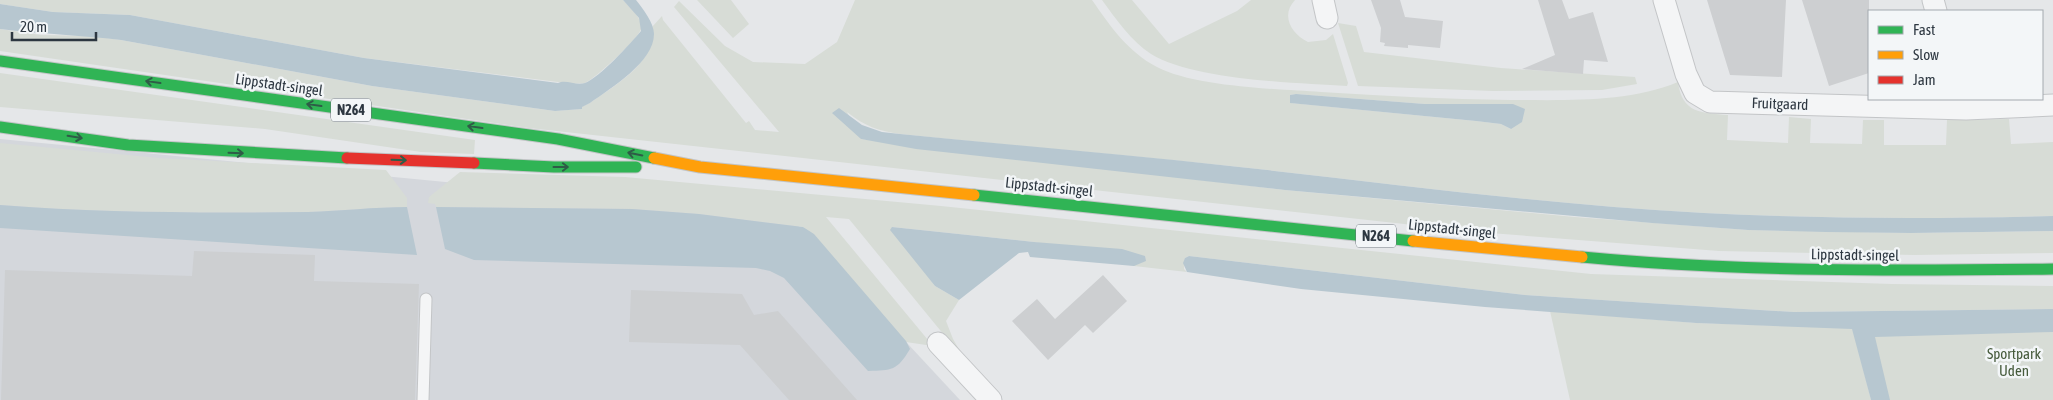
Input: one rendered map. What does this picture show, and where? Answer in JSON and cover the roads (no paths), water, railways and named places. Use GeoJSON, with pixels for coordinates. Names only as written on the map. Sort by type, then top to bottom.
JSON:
{"type":"FeatureCollection","features":[{"type":"Feature","properties":{"kind":"main road","name":"Lippstadt-singel"},"geometry":{"type":"LineString","coordinates":[[0,61],[558,139],[700,167],[1634,262],[1890,271],[2053,269]]}},
{"type":"Feature","properties":{"kind":"main road","name":"Lippstadt-singel"},"geometry":{"type":"LineString","coordinates":[[0,127],[128,145],[224,152],[554,167],[700,167]]}},
{"type":"Feature","properties":{"kind":"street","name":"Fruitgaard"},"geometry":{"type":"LineString","coordinates":[[1664,0],[1692,87],[1695,93],[1710,102],[2053,105]]}},
{"type":"Feature","properties":{"kind":"street"},"geometry":{"type":"LineString","coordinates":[[938,342],[990,400]]}},
{"type":"Feature","properties":{"kind":"lane"},"geometry":{"type":"LineString","coordinates":[[423,400],[426,300]]}},
{"type":"Feature","properties":{"kind":"park label","name":"Sportpark Uden"},"geometry":{"type":"Point","coordinates":[2014,362]}}]}
